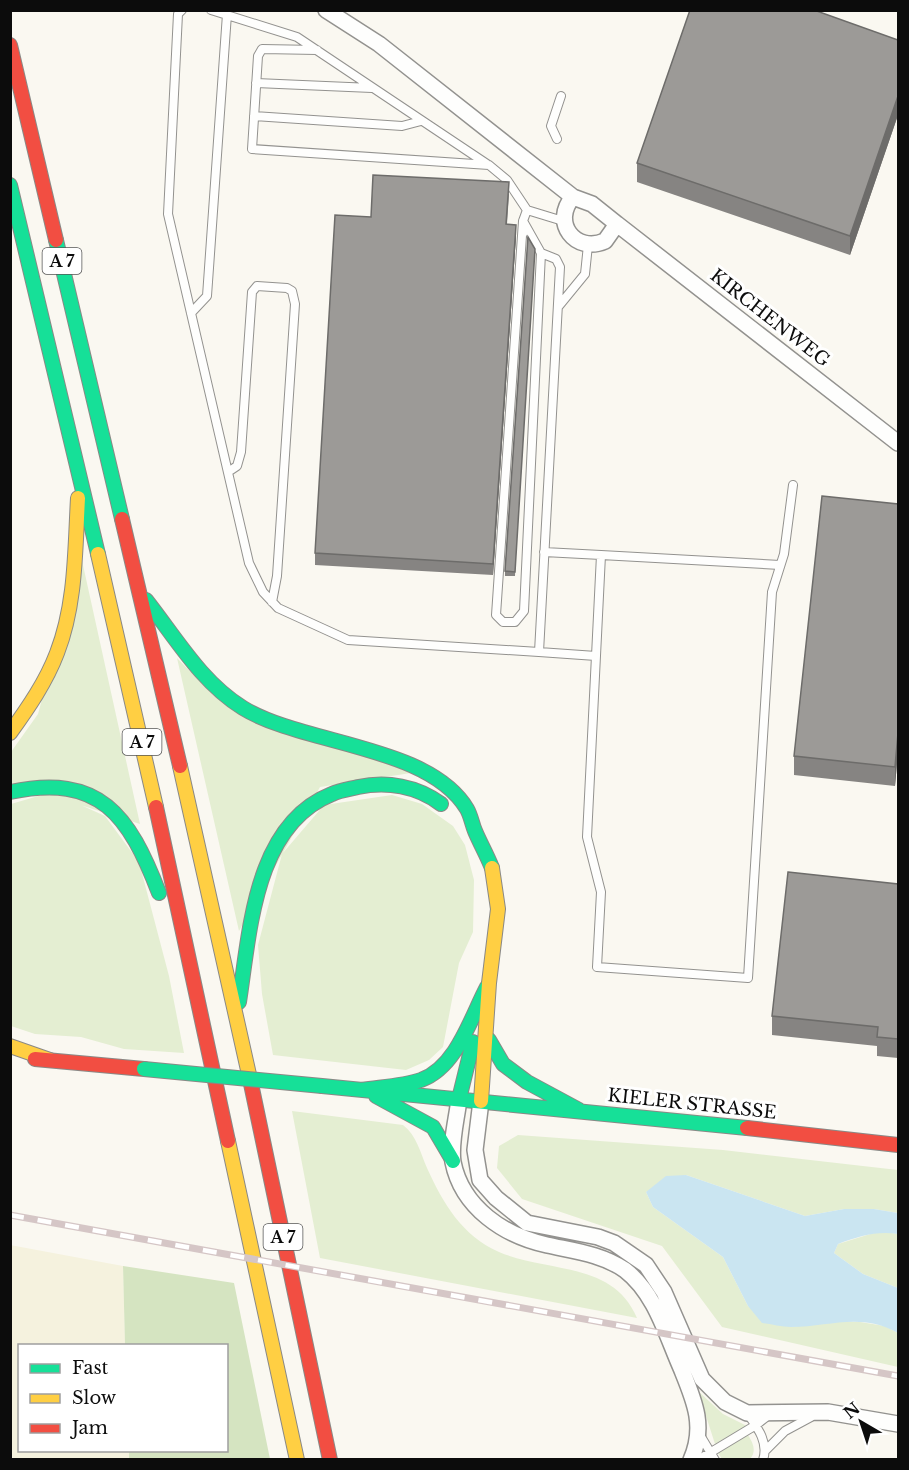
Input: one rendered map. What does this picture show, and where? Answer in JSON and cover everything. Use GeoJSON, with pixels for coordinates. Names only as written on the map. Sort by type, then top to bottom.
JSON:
{"type":"FeatureCollection","features":[{"type":"Feature","properties":{"kind":"main road","name":"A 7"},"geometry":{"type":"LineString","coordinates":[[10,45],[142,594],[236,1014],[330,1460]]}},
{"type":"Feature","properties":{"kind":"main road","name":"A 7"},"geometry":{"type":"LineString","coordinates":[[10,185],[80,471],[201,1014],[297,1460]]}},
{"type":"Feature","properties":{"kind":"main road"},"geometry":{"type":"LineString","coordinates":[[10,733],[43,684],[58,651],[66,622],[80,471]]}},
{"type":"Feature","properties":{"kind":"main road"},"geometry":{"type":"LineString","coordinates":[[142,594],[196,665],[228,698],[279,725],[367,750],[423,772],[455,796],[467,809],[475,833],[487,853],[495,875],[498,898],[489,982],[489,1041],[481,1101]]}},
{"type":"Feature","properties":{"kind":"main road"},"geometry":{"type":"LineString","coordinates":[[10,792],[31,786],[56,784],[80,789],[104,802],[129,827],[147,858],[201,1014]]}},
{"type":"Feature","properties":{"kind":"main road"},"geometry":{"type":"LineString","coordinates":[[236,1014],[259,882],[279,839],[306,808],[323,797],[354,786],[381,784],[409,787],[438,801],[475,833]]}},
{"type":"Feature","properties":{"kind":"main road"},"geometry":{"type":"LineString","coordinates":[[10,1057],[362,1090],[407,1083],[431,1076],[444,1062],[459,1040],[489,982]]}},
{"type":"Feature","properties":{"kind":"main road"},"geometry":{"type":"LineString","coordinates":[[459,1099],[489,982]]}},
{"type":"Feature","properties":{"kind":"main road"},"geometry":{"type":"LineString","coordinates":[[489,1041],[503,1064],[526,1082],[579,1110]]}},
{"type":"Feature","properties":{"kind":"main road"},"geometry":{"type":"LineString","coordinates":[[10,1046],[50,1060]]}},
{"type":"Feature","properties":{"kind":"main road"},"geometry":{"type":"LineString","coordinates":[[362,1090],[404,1109],[434,1127],[453,1161]]}},
{"type":"Feature","properties":{"kind":"main road","name":"KIELER STRASSE"},"geometry":{"type":"LineString","coordinates":[[362,1090],[579,1110],[898,1145]]}},
{"type":"Feature","properties":{"kind":"street","name":"KIRCHENWEG"},"geometry":{"type":"LineString","coordinates":[[326,10],[379,44],[573,197],[591,204],[898,443]]}},
{"type":"Feature","properties":{"kind":"street"},"geometry":{"type":"LineString","coordinates":[[573,197],[567,204],[563,221],[571,237],[588,245],[605,241],[617,224]]}},
{"type":"Feature","properties":{"kind":"street"},"geometry":{"type":"LineString","coordinates":[[459,1099],[453,1161],[462,1187],[482,1214],[505,1231],[529,1241],[597,1256],[624,1270],[646,1292],[695,1401],[700,1435],[692,1460]]}},
{"type":"Feature","properties":{"kind":"street"},"geometry":{"type":"LineString","coordinates":[[481,1101],[474,1150],[480,1180],[496,1198],[527,1223],[598,1237],[623,1248],[646,1265],[664,1292],[702,1379],[726,1402],[752,1419],[772,1413],[828,1412],[898,1424]]}},
{"type":"Feature","properties":{"kind":"lane"},"geometry":{"type":"LineString","coordinates":[[183,10],[178,14],[168,214],[249,563],[263,592],[278,609],[348,640],[596,656]]}},
{"type":"Feature","properties":{"kind":"lane"},"geometry":{"type":"LineString","coordinates":[[211,10],[297,37],[489,165],[507,180],[527,210],[563,221]]}},
{"type":"Feature","properties":{"kind":"lane"},"geometry":{"type":"LineString","coordinates":[[191,313],[207,296],[227,14]]}},
{"type":"Feature","properties":{"kind":"lane"},"geometry":{"type":"LineString","coordinates":[[317,50],[262,49],[258,56],[252,149],[489,165]]}},
{"type":"Feature","properties":{"kind":"lane"},"geometry":{"type":"LineString","coordinates":[[256,83],[372,88]]}},
{"type":"Feature","properties":{"kind":"lane"},"geometry":{"type":"LineString","coordinates":[[557,139],[551,126],[561,96]]}},
{"type":"Feature","properties":{"kind":"lane"},"geometry":{"type":"LineString","coordinates":[[254,116],[402,126],[421,121]]}},
{"type":"Feature","properties":{"kind":"lane"},"geometry":{"type":"LineString","coordinates":[[523,221],[540,253],[524,610],[515,622],[503,622],[495,615],[523,221],[527,210]]}},
{"type":"Feature","properties":{"kind":"lane"},"geometry":{"type":"LineString","coordinates":[[558,307],[585,274],[588,245]]}},
{"type":"Feature","properties":{"kind":"lane"},"geometry":{"type":"LineString","coordinates":[[539,652],[560,267],[556,258],[540,253]]}},
{"type":"Feature","properties":{"kind":"lane"},"geometry":{"type":"LineString","coordinates":[[228,472],[237,466],[241,452],[252,292],[257,286],[287,288],[292,291],[294,304],[277,576],[272,602]]}},
{"type":"Feature","properties":{"kind":"lane"},"geometry":{"type":"LineString","coordinates":[[601,555],[587,837],[601,892],[597,967],[748,978],[772,592],[780,566],[793,485]]}},
{"type":"Feature","properties":{"kind":"lane"},"geometry":{"type":"LineString","coordinates":[[544,552],[780,566]]}},
{"type":"Feature","properties":{"kind":"lane"},"geometry":{"type":"LineString","coordinates":[[764,1455],[785,1431],[804,1419],[828,1412]]}},
{"type":"Feature","properties":{"kind":"lane"},"geometry":{"type":"LineString","coordinates":[[698,1460],[713,1456],[752,1419],[764,1455]]}},
{"type":"Feature","properties":{"kind":"lane"},"geometry":{"type":"LineString","coordinates":[[700,1435],[713,1456]]}},
{"type":"Feature","properties":{"kind":"shaded area"},"geometry":{"type":"Polygon","coordinates":[[[10,1245],[123,1266],[125,1344],[18,1344],[18,1452],[129,1452],[129,1459],[11,1459],[10,1245]]]}},
{"type":"Feature","properties":{"kind":"green space"},"geometry":{"type":"Polygon","coordinates":[[[81,556],[140,824],[11,783],[11,752],[38,714],[81,556]]]}},
{"type":"Feature","properties":{"kind":"green space"},"geometry":{"type":"Polygon","coordinates":[[[177,658],[213,695],[411,773],[320,787],[239,931],[177,658]]]}},
{"type":"Feature","properties":{"kind":"green space"},"geometry":{"type":"Polygon","coordinates":[[[52,792],[105,816],[139,862],[169,976],[184,1053],[124,1049],[81,1037],[35,1034],[11,1026],[11,804],[52,792]]]}},
{"type":"Feature","properties":{"kind":"green space"},"geometry":{"type":"Polygon","coordinates":[[[392,795],[422,804],[453,826],[465,845],[474,880],[473,932],[459,963],[443,1047],[429,1060],[406,1070],[273,1055],[262,994],[258,945],[282,854],[324,805],[392,795]]]}},
{"type":"Feature","properties":{"kind":"green space"},"geometry":{"type":"Polygon","coordinates":[[[292,1111],[403,1125],[415,1139],[433,1181],[447,1206],[474,1237],[499,1252],[518,1259],[596,1278],[612,1287],[626,1300],[637,1318],[320,1258],[292,1111]]]}},
{"type":"Feature","properties":{"kind":"green space"},"geometry":{"type":"Polygon","coordinates":[[[518,1135],[723,1150],[898,1170],[898,1213],[874,1209],[844,1209],[805,1216],[686,1175],[646,1192],[653,1207],[723,1257],[748,1306],[791,1327],[832,1321],[885,1326],[898,1333],[898,1367],[722,1327],[662,1246],[522,1199],[497,1168],[499,1146],[518,1135]]]}},
{"type":"Feature","properties":{"kind":"green space"},"geometry":{"type":"Polygon","coordinates":[[[880,1231],[898,1234],[898,1288],[863,1274],[834,1253],[838,1244],[880,1231]]]}},
{"type":"Feature","properties":{"kind":"green space"},"geometry":{"type":"Polygon","coordinates":[[[123,1266],[234,1283],[270,1459],[129,1459],[129,1452],[228,1452],[228,1344],[125,1344],[123,1266]]]}},
{"type":"Feature","properties":{"kind":"green space"},"geometry":{"type":"Polygon","coordinates":[[[698,1391],[723,1414],[747,1426],[715,1444],[698,1391]]]}},
{"type":"Feature","properties":{"kind":"green space"},"geometry":{"type":"Polygon","coordinates":[[[748,1435],[754,1450],[750,1459],[722,1459],[718,1453],[748,1435]]]}},
{"type":"Feature","properties":{"kind":"water"},"geometry":{"type":"Polygon","coordinates":[[[686,1175],[805,1216],[844,1209],[874,1209],[898,1213],[898,1234],[875,1234],[854,1239],[838,1244],[834,1253],[863,1274],[898,1288],[898,1333],[871,1323],[858,1322],[791,1327],[762,1323],[748,1306],[723,1257],[653,1207],[646,1192],[666,1176],[686,1175]]]}},
{"type":"Feature","properties":{"kind":"building"},"geometry":{"type":"Polygon","coordinates":[[[690,10],[814,10],[898,40],[898,96],[850,236],[637,163],[690,10]]]}},
{"type":"Feature","properties":{"kind":"building"},"geometry":{"type":"Polygon","coordinates":[[[373,175],[509,182],[506,224],[516,225],[493,564],[315,553],[335,215],[371,217],[373,175]]]}},
{"type":"Feature","properties":{"kind":"building"},"geometry":{"type":"Polygon","coordinates":[[[528,237],[535,249],[515,572],[505,571],[528,237]]]}},
{"type":"Feature","properties":{"kind":"building"},"geometry":{"type":"Polygon","coordinates":[[[822,496],[898,504],[898,733],[895,767],[794,756],[822,496]]]}},
{"type":"Feature","properties":{"kind":"building"},"geometry":{"type":"Polygon","coordinates":[[[788,872],[898,884],[898,1039],[877,1037],[878,1027],[772,1016],[788,872]]]}},
{"type":"Feature","properties":{"kind":"railway"},"geometry":{"type":"LineString","coordinates":[[10,1215],[898,1376]]}},
{"type":"Feature","properties":{"kind":"traffic: fast"},"geometry":{"type":"LineString","coordinates":[[10,185],[98,554]]}},
{"type":"Feature","properties":{"kind":"traffic: fast"},"geometry":{"type":"LineString","coordinates":[[56,240],[122,519]]}},
{"type":"Feature","properties":{"kind":"traffic: fast"},"geometry":{"type":"LineString","coordinates":[[146,600],[214,686],[243,708],[268,720],[395,759],[424,771],[449,788],[470,814],[492,868]]}},
{"type":"Feature","properties":{"kind":"traffic: fast"},"geometry":{"type":"LineString","coordinates":[[239,1002],[247,944],[260,883],[271,855],[286,830],[306,809],[332,794],[369,785],[401,786],[422,793],[441,804]]}},
{"type":"Feature","properties":{"kind":"traffic: fast"},"geometry":{"type":"LineString","coordinates":[[10,792],[41,788],[67,789],[89,795],[107,806],[136,842],[159,893]]}},
{"type":"Feature","properties":{"kind":"traffic: fast"},"geometry":{"type":"LineString","coordinates":[[362,1090],[407,1084],[434,1074],[462,1040],[487,987]]}},
{"type":"Feature","properties":{"kind":"traffic: fast"},"geometry":{"type":"LineString","coordinates":[[489,1040],[503,1064],[527,1082],[579,1110]]}},
{"type":"Feature","properties":{"kind":"traffic: fast"},"geometry":{"type":"LineString","coordinates":[[459,1099],[473,1042]]}},
{"type":"Feature","properties":{"kind":"traffic: fast"},"geometry":{"type":"LineString","coordinates":[[144,1069],[322,1086]]}},
{"type":"Feature","properties":{"kind":"traffic: fast"},"geometry":{"type":"LineString","coordinates":[[322,1086],[747,1128]]}},
{"type":"Feature","properties":{"kind":"traffic: fast"},"geometry":{"type":"LineString","coordinates":[[376,1096],[433,1127],[453,1161]]}},
{"type":"Feature","properties":{"kind":"traffic: slow"},"geometry":{"type":"LineString","coordinates":[[10,733],[53,664],[63,634],[74,577],[78,498]]}},
{"type":"Feature","properties":{"kind":"traffic: slow"},"geometry":{"type":"LineString","coordinates":[[98,554],[156,807]]}},
{"type":"Feature","properties":{"kind":"traffic: slow"},"geometry":{"type":"LineString","coordinates":[[180,766],[250,1079]]}},
{"type":"Feature","properties":{"kind":"traffic: slow"},"geometry":{"type":"LineString","coordinates":[[481,1101],[489,983],[498,909],[492,868]]}},
{"type":"Feature","properties":{"kind":"traffic: slow"},"geometry":{"type":"LineString","coordinates":[[10,1046],[50,1060]]}},
{"type":"Feature","properties":{"kind":"traffic: slow"},"geometry":{"type":"LineString","coordinates":[[228,1141],[297,1460]]}},
{"type":"Feature","properties":{"kind":"traffic: jam"},"geometry":{"type":"LineString","coordinates":[[10,45],[56,240]]}},
{"type":"Feature","properties":{"kind":"traffic: jam"},"geometry":{"type":"LineString","coordinates":[[122,519],[180,766]]}},
{"type":"Feature","properties":{"kind":"traffic: jam"},"geometry":{"type":"LineString","coordinates":[[156,807],[228,1141]]}},
{"type":"Feature","properties":{"kind":"traffic: jam"},"geometry":{"type":"LineString","coordinates":[[35,1059],[144,1069]]}},
{"type":"Feature","properties":{"kind":"traffic: jam"},"geometry":{"type":"LineString","coordinates":[[250,1079],[330,1460]]}},
{"type":"Feature","properties":{"kind":"traffic: jam"},"geometry":{"type":"LineString","coordinates":[[747,1128],[898,1145]]}}]}
